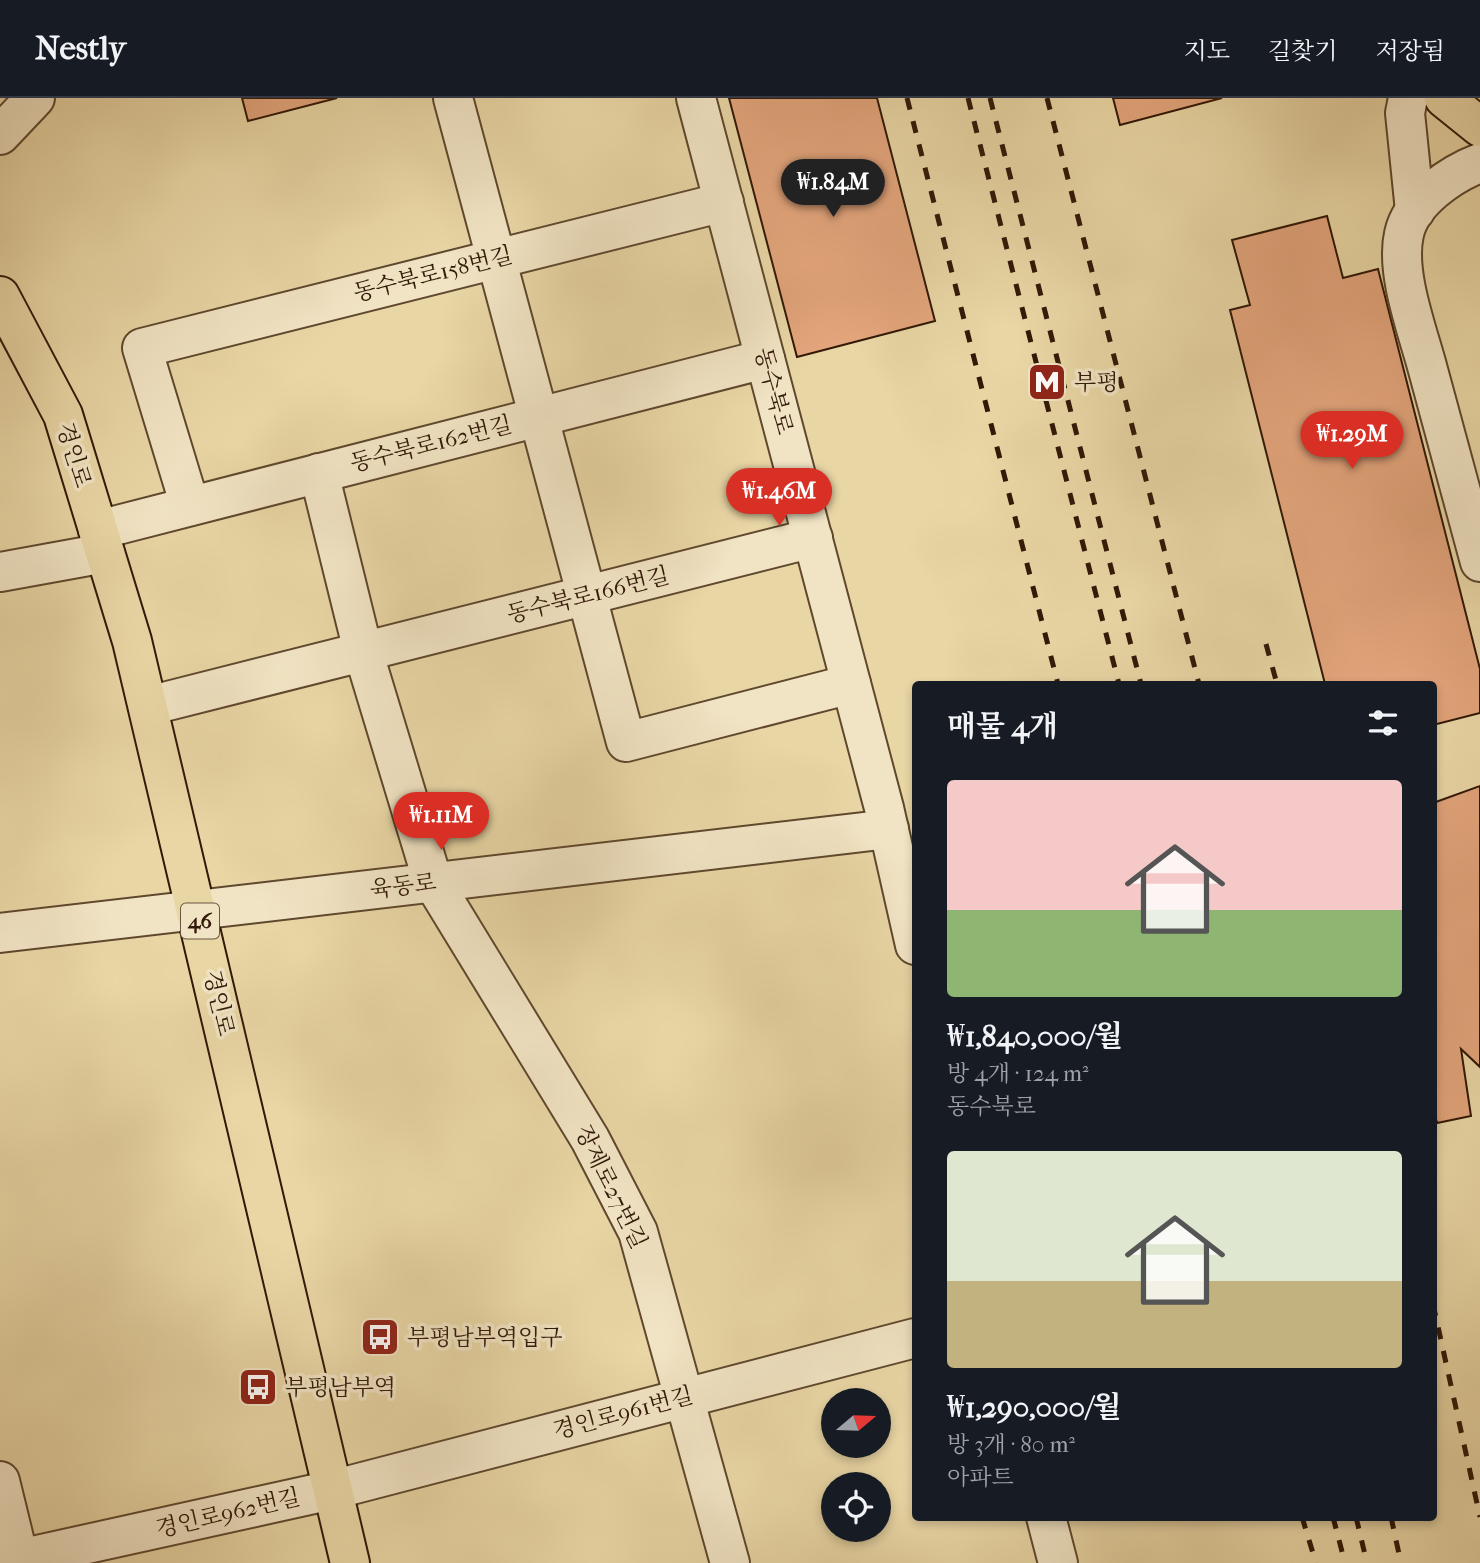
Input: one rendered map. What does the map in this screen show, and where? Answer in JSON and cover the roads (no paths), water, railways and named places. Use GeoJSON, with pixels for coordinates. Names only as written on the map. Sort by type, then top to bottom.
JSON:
{"type":"FeatureCollection","features":[{"type":"Feature","properties":{"kind":"main road"},"geometry":{"type":"LineString","coordinates":[[1444,98],[1480,127]]}},
{"type":"Feature","properties":{"kind":"main road","name":"경인로"},"geometry":{"type":"LineString","coordinates":[[0,296],[63,415],[132,641],[350,1563]]}},
{"type":"Feature","properties":{"kind":"street"},"geometry":{"type":"LineString","coordinates":[[0,135],[35,98]]}},
{"type":"Feature","properties":{"kind":"street"},"geometry":{"type":"LineString","coordinates":[[453,98],[626,742],[851,684]]}},
{"type":"Feature","properties":{"kind":"street","name":"동수북로"},"geometry":{"type":"LineString","coordinates":[[696,98],[889,829],[912,932]]}},
{"type":"Feature","properties":{"kind":"street"},"geometry":{"type":"LineString","coordinates":[[1408,98],[1405,113],[1415,211]]}},
{"type":"Feature","properties":{"kind":"street"},"geometry":{"type":"LineString","coordinates":[[1480,163],[1443,182],[1415,211],[1404,232],[1395,287],[1480,562]]}},
{"type":"Feature","properties":{"kind":"street","name":"동수북로158번길"},"geometry":{"type":"LineString","coordinates":[[190,506],[142,348],[724,202]]}},
{"type":"Feature","properties":{"kind":"street","name":"동수북로162번길"},"geometry":{"type":"LineString","coordinates":[[0,572],[101,541],[190,506],[765,359]]}},
{"type":"Feature","properties":{"kind":"street"},"geometry":{"type":"LineString","coordinates":[[319,473],[363,651],[433,883]]}},
{"type":"Feature","properties":{"kind":"street","name":"동수북로166번길"},"geometry":{"type":"LineString","coordinates":[[148,706],[813,538]]}},
{"type":"Feature","properties":{"kind":"street","name":"육동로"},"geometry":{"type":"LineString","coordinates":[[0,933],[889,829]]}},
{"type":"Feature","properties":{"kind":"street","name":"장제로27번길"},"geometry":{"type":"LineString","coordinates":[[433,883],[590,1139],[638,1232],[730,1563]]}},
{"type":"Feature","properties":{"kind":"street","name":"경인로961번길"},"geometry":{"type":"LineString","coordinates":[[332,1490],[912,1339]]}},
{"type":"Feature","properties":{"kind":"street"},"geometry":{"type":"LineString","coordinates":[[0,1482],[13,1562]]}},
{"type":"Feature","properties":{"kind":"street","name":"경인로962번길"},"geometry":{"type":"LineString","coordinates":[[13,1562],[332,1490]]}},
{"type":"Feature","properties":{"kind":"street"},"geometry":{"type":"LineString","coordinates":[[1047,1521],[1058,1563]]}},
{"type":"Feature","properties":{"kind":"railway"},"geometry":{"type":"LineString","coordinates":[[907,98],[1057,681]]}},
{"type":"Feature","properties":{"kind":"railway"},"geometry":{"type":"LineString","coordinates":[[968,98],[1118,681]]}},
{"type":"Feature","properties":{"kind":"railway"},"geometry":{"type":"LineString","coordinates":[[990,98],[1140,681]]}},
{"type":"Feature","properties":{"kind":"railway"},"geometry":{"type":"LineString","coordinates":[[1047,98],[1198,681]]}},
{"type":"Feature","properties":{"kind":"railway"},"geometry":{"type":"LineString","coordinates":[[1266,644],[1276,681]]}},
{"type":"Feature","properties":{"kind":"railway"},"geometry":{"type":"LineString","coordinates":[[1437,1322],[1480,1517]]}},
{"type":"Feature","properties":{"kind":"railway"},"geometry":{"type":"LineString","coordinates":[[1303,1521],[1316,1563]]}},
{"type":"Feature","properties":{"kind":"railway"},"geometry":{"type":"LineString","coordinates":[[1334,1521],[1345,1563]]}},
{"type":"Feature","properties":{"kind":"railway"},"geometry":{"type":"LineString","coordinates":[[1357,1521],[1367,1563]]}},
{"type":"Feature","properties":{"kind":"railway"},"geometry":{"type":"LineString","coordinates":[[1392,1521],[1401,1563]]}},
{"type":"Feature","properties":{"kind":"place","name":"부평"},"geometry":{"type":"Point","coordinates":[1047,382]}},
{"type":"Feature","properties":{"kind":"place","name":"부평남부역입구"},"geometry":{"type":"Point","coordinates":[380,1337]}},
{"type":"Feature","properties":{"kind":"place","name":"부평남부역"},"geometry":{"type":"Point","coordinates":[258,1387]}}]}
